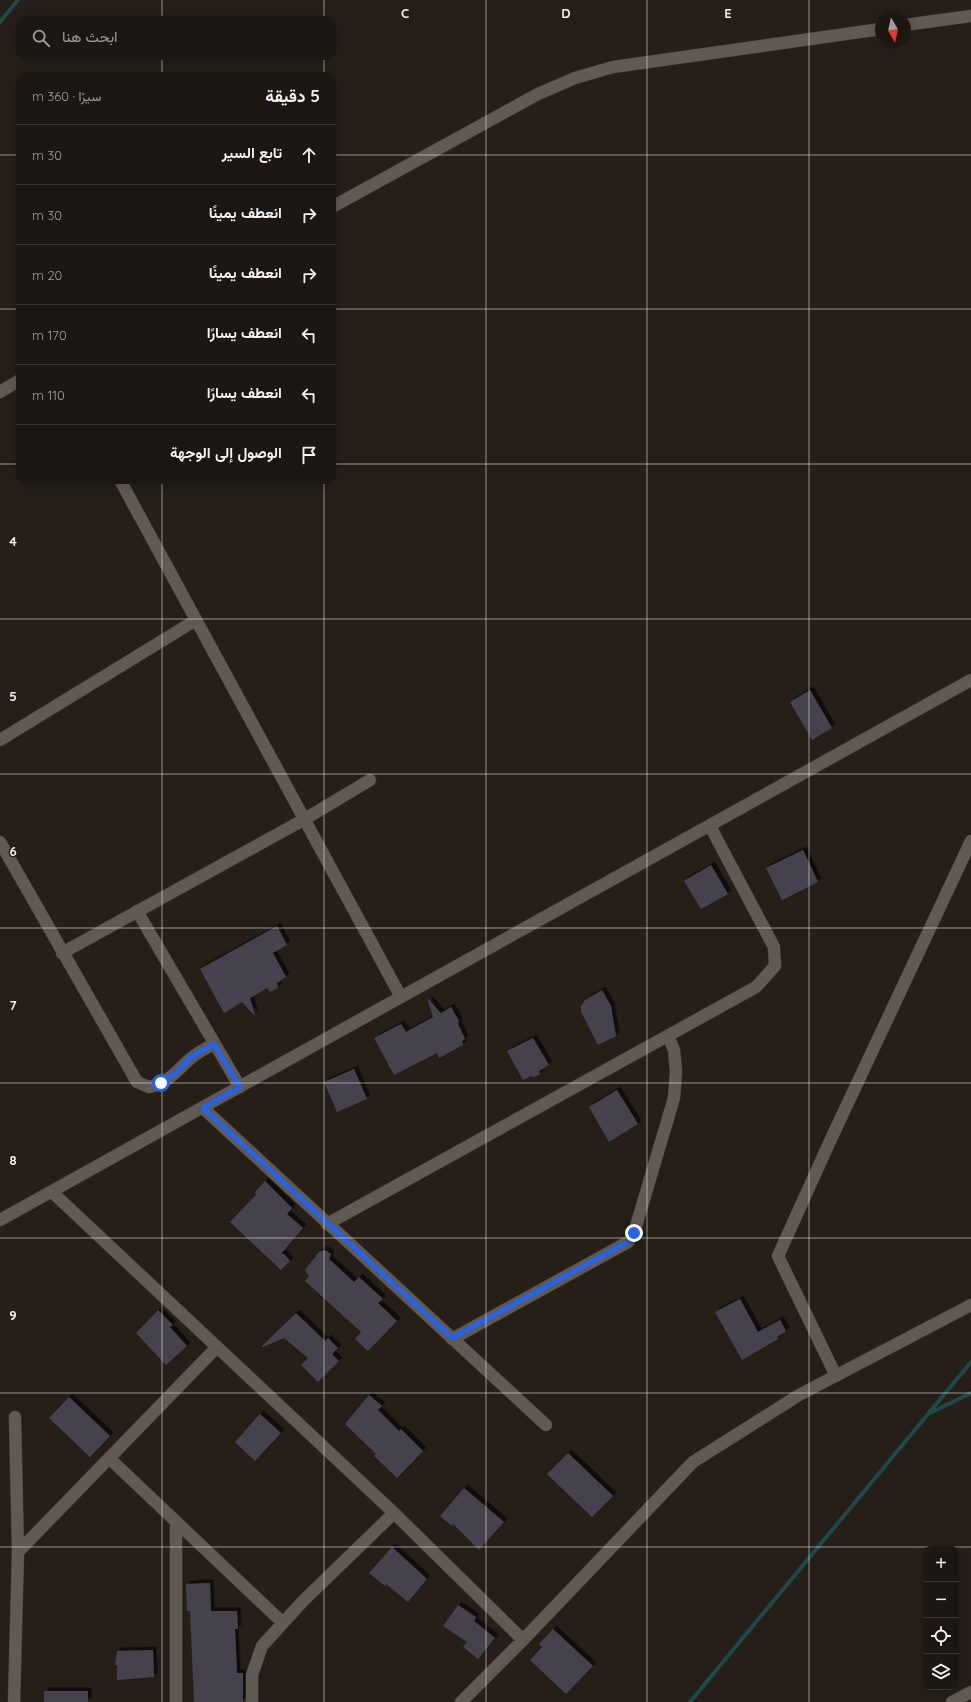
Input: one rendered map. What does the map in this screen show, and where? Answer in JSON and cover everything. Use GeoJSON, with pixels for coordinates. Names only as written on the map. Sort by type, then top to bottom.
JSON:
{"type":"FeatureCollection","features":[{"type":"Feature","properties":{"kind":"street"},"geometry":{"type":"LineString","coordinates":[[911,24],[971,16]]}},
{"type":"Feature","properties":{"kind":"street"},"geometry":{"type":"LineString","coordinates":[[336,205],[538,94],[574,78],[620,66],[875,30]]}},
{"type":"Feature","properties":{"kind":"street"},"geometry":{"type":"LineString","coordinates":[[0,392],[16,382]]}},
{"type":"Feature","properties":{"kind":"street"},"geometry":{"type":"LineString","coordinates":[[122,484],[402,997]]}},
{"type":"Feature","properties":{"kind":"street"},"geometry":{"type":"LineString","coordinates":[[0,740],[196,620]]}},
{"type":"Feature","properties":{"kind":"street"},"geometry":{"type":"LineString","coordinates":[[0,1220],[971,680]]}},
{"type":"Feature","properties":{"kind":"street"},"geometry":{"type":"LineString","coordinates":[[62,953],[305,819],[370,780]]}},
{"type":"Feature","properties":{"kind":"street"},"geometry":{"type":"LineString","coordinates":[[327,1224],[756,987],[775,966],[774,947],[767,931],[710,826]]}},
{"type":"Feature","properties":{"kind":"street"},"geometry":{"type":"LineString","coordinates":[[836,1376],[778,1256],[831,1139],[971,841]]}},
{"type":"Feature","properties":{"kind":"street"},"geometry":{"type":"LineString","coordinates":[[0,842],[133,1076],[142,1086],[149,1087],[161,1083],[176,1073],[191,1057],[214,1044]]}},
{"type":"Feature","properties":{"kind":"street"},"geometry":{"type":"LineString","coordinates":[[137,911],[240,1087]]}},
{"type":"Feature","properties":{"kind":"street"},"geometry":{"type":"LineString","coordinates":[[452,1338],[628,1242],[634,1233],[674,1098],[677,1083],[674,1050],[668,1036]]}},
{"type":"Feature","properties":{"kind":"street"},"geometry":{"type":"LineString","coordinates":[[203,1108],[546,1425]]}},
{"type":"Feature","properties":{"kind":"street"},"geometry":{"type":"LineString","coordinates":[[52,1192],[394,1513],[524,1640]]}},
{"type":"Feature","properties":{"kind":"street"},"geometry":{"type":"LineString","coordinates":[[460,1702],[524,1640],[693,1462],[800,1395],[971,1305]]}},
{"type":"Feature","properties":{"kind":"street"},"geometry":{"type":"LineString","coordinates":[[18,1552],[217,1347]]}},
{"type":"Feature","properties":{"kind":"street"},"geometry":{"type":"LineString","coordinates":[[14,1702],[18,1552],[15,1417]]}},
{"type":"Feature","properties":{"kind":"street"},"geometry":{"type":"LineString","coordinates":[[109,1458],[283,1623]]}},
{"type":"Feature","properties":{"kind":"street"},"geometry":{"type":"LineString","coordinates":[[252,1702],[252,1675],[262,1646],[283,1623],[394,1513]]}},
{"type":"Feature","properties":{"kind":"street"},"geometry":{"type":"LineString","coordinates":[[176,1522],[176,1702]]}},
{"type":"Feature","properties":{"kind":"street"},"geometry":{"type":"LineString","coordinates":[[952,1702],[971,1692]]}},
{"type":"Feature","properties":{"kind":"building"},"geometry":{"type":"Polygon","coordinates":[[[810,690],[832,728],[812,740],[790,702],[810,690]]]}},
{"type":"Feature","properties":{"kind":"building"},"geometry":{"type":"Polygon","coordinates":[[[803,850],[818,882],[782,900],[766,868],[803,850]]]}},
{"type":"Feature","properties":{"kind":"building"},"geometry":{"type":"Polygon","coordinates":[[[711,865],[728,894],[701,909],[684,881],[711,865]]]}},
{"type":"Feature","properties":{"kind":"building"},"geometry":{"type":"Polygon","coordinates":[[[277,926],[287,945],[273,953],[286,977],[277,983],[278,988],[270,992],[267,988],[250,998],[255,1016],[242,1002],[224,1013],[200,969],[277,926]]]}},
{"type":"Feature","properties":{"kind":"building"},"geometry":{"type":"Polygon","coordinates":[[[602,990],[611,1006],[616,1036],[598,1045],[581,1012],[581,1006],[585,1000],[602,990]]]}},
{"type":"Feature","properties":{"kind":"building"},"geometry":{"type":"Polygon","coordinates":[[[427,998],[441,1013],[451,1007],[459,1021],[458,1024],[465,1039],[462,1041],[463,1045],[439,1058],[437,1053],[394,1075],[374,1038],[401,1024],[406,1032],[433,1017],[427,998]]]}},
{"type":"Feature","properties":{"kind":"building"},"geometry":{"type":"Polygon","coordinates":[[[533,1038],[549,1065],[539,1071],[540,1074],[523,1080],[507,1051],[533,1038]]]}},
{"type":"Feature","properties":{"kind":"building"},"geometry":{"type":"Polygon","coordinates":[[[354,1069],[367,1099],[337,1112],[324,1082],[354,1069]]]}},
{"type":"Feature","properties":{"kind":"building"},"geometry":{"type":"Polygon","coordinates":[[[617,1090],[638,1124],[609,1142],[589,1107],[617,1090]]]}},
{"type":"Feature","properties":{"kind":"building"},"geometry":{"type":"Polygon","coordinates":[[[265,1181],[292,1208],[287,1214],[303,1228],[281,1254],[284,1254],[290,1261],[281,1270],[230,1222],[256,1195],[255,1192],[265,1181]]]}},
{"type":"Feature","properties":{"kind":"building"},"geometry":{"type":"Polygon","coordinates":[[[325,1250],[331,1254],[329,1259],[354,1282],[359,1277],[383,1299],[378,1303],[397,1321],[368,1351],[355,1339],[361,1332],[305,1281],[309,1276],[305,1270],[319,1252],[325,1250]]]}},
{"type":"Feature","properties":{"kind":"building"},"geometry":{"type":"Polygon","coordinates":[[[740,1299],[758,1332],[780,1320],[786,1331],[777,1337],[778,1339],[742,1360],[715,1312],[740,1299]]]}},
{"type":"Feature","properties":{"kind":"building"},"geometry":{"type":"Polygon","coordinates":[[[158,1310],[173,1325],[170,1327],[187,1346],[166,1365],[136,1333],[158,1310]]]}},
{"type":"Feature","properties":{"kind":"building"},"geometry":{"type":"Polygon","coordinates":[[[296,1313],[325,1341],[328,1338],[338,1348],[332,1354],[339,1361],[318,1382],[301,1365],[308,1358],[284,1338],[263,1347],[262,1346],[296,1313]]]}},
{"type":"Feature","properties":{"kind":"building"},"geometry":{"type":"Polygon","coordinates":[[[369,1395],[382,1406],[378,1410],[399,1431],[401,1429],[423,1451],[397,1478],[374,1456],[376,1454],[345,1424],[369,1395]]]}},
{"type":"Feature","properties":{"kind":"building"},"geometry":{"type":"Polygon","coordinates":[[[69,1397],[110,1436],[90,1457],[49,1418],[69,1397]]]}},
{"type":"Feature","properties":{"kind":"building"},"geometry":{"type":"Polygon","coordinates":[[[260,1414],[281,1433],[255,1461],[235,1442],[260,1414]]]}},
{"type":"Feature","properties":{"kind":"building"},"geometry":{"type":"Polygon","coordinates":[[[568,1453],[613,1496],[592,1517],[547,1474],[568,1453]]]}},
{"type":"Feature","properties":{"kind":"building"},"geometry":{"type":"Polygon","coordinates":[[[464,1488],[504,1522],[479,1550],[453,1524],[452,1526],[440,1516],[464,1488]]]}},
{"type":"Feature","properties":{"kind":"building"},"geometry":{"type":"Polygon","coordinates":[[[392,1547],[427,1579],[408,1602],[386,1584],[385,1586],[369,1573],[392,1547]]]}},
{"type":"Feature","properties":{"kind":"building"},"geometry":{"type":"Polygon","coordinates":[[[210,1583],[211,1611],[237,1611],[238,1629],[235,1629],[237,1673],[243,1673],[243,1702],[194,1702],[190,1611],[187,1611],[186,1584],[210,1583]]]}},
{"type":"Feature","properties":{"kind":"building"},"geometry":{"type":"Polygon","coordinates":[[[458,1605],[476,1617],[474,1621],[495,1638],[478,1659],[463,1647],[467,1642],[443,1626],[458,1605]]]}},
{"type":"Feature","properties":{"kind":"building"},"geometry":{"type":"Polygon","coordinates":[[[553,1629],[593,1666],[566,1694],[530,1660],[542,1647],[539,1644],[553,1629]]]}},
{"type":"Feature","properties":{"kind":"building"},"geometry":{"type":"Polygon","coordinates":[[[153,1650],[154,1677],[117,1680],[117,1665],[115,1665],[117,1651],[153,1650]]]}},
{"type":"Feature","properties":{"kind":"building"},"geometry":{"type":"Polygon","coordinates":[[[44,1691],[88,1691],[88,1702],[44,1702],[44,1691]]]}},
{"type":"Feature","properties":{"kind":"waterway"},"geometry":{"type":"LineString","coordinates":[[0,22],[18,0]]}},
{"type":"Feature","properties":{"kind":"waterway"},"geometry":{"type":"LineString","coordinates":[[690,1702],[971,1362]]}},
{"type":"Feature","properties":{"kind":"waterway"},"geometry":{"type":"LineString","coordinates":[[930,1413],[971,1393]]}},
{"type":"Feature","properties":{"kind":"route"},"geometry":{"type":"LineString","coordinates":[[161,1083],[181,1069],[191,1057],[214,1044],[240,1087],[203,1108],[452,1338],[628,1242],[634,1233]]}}]}
